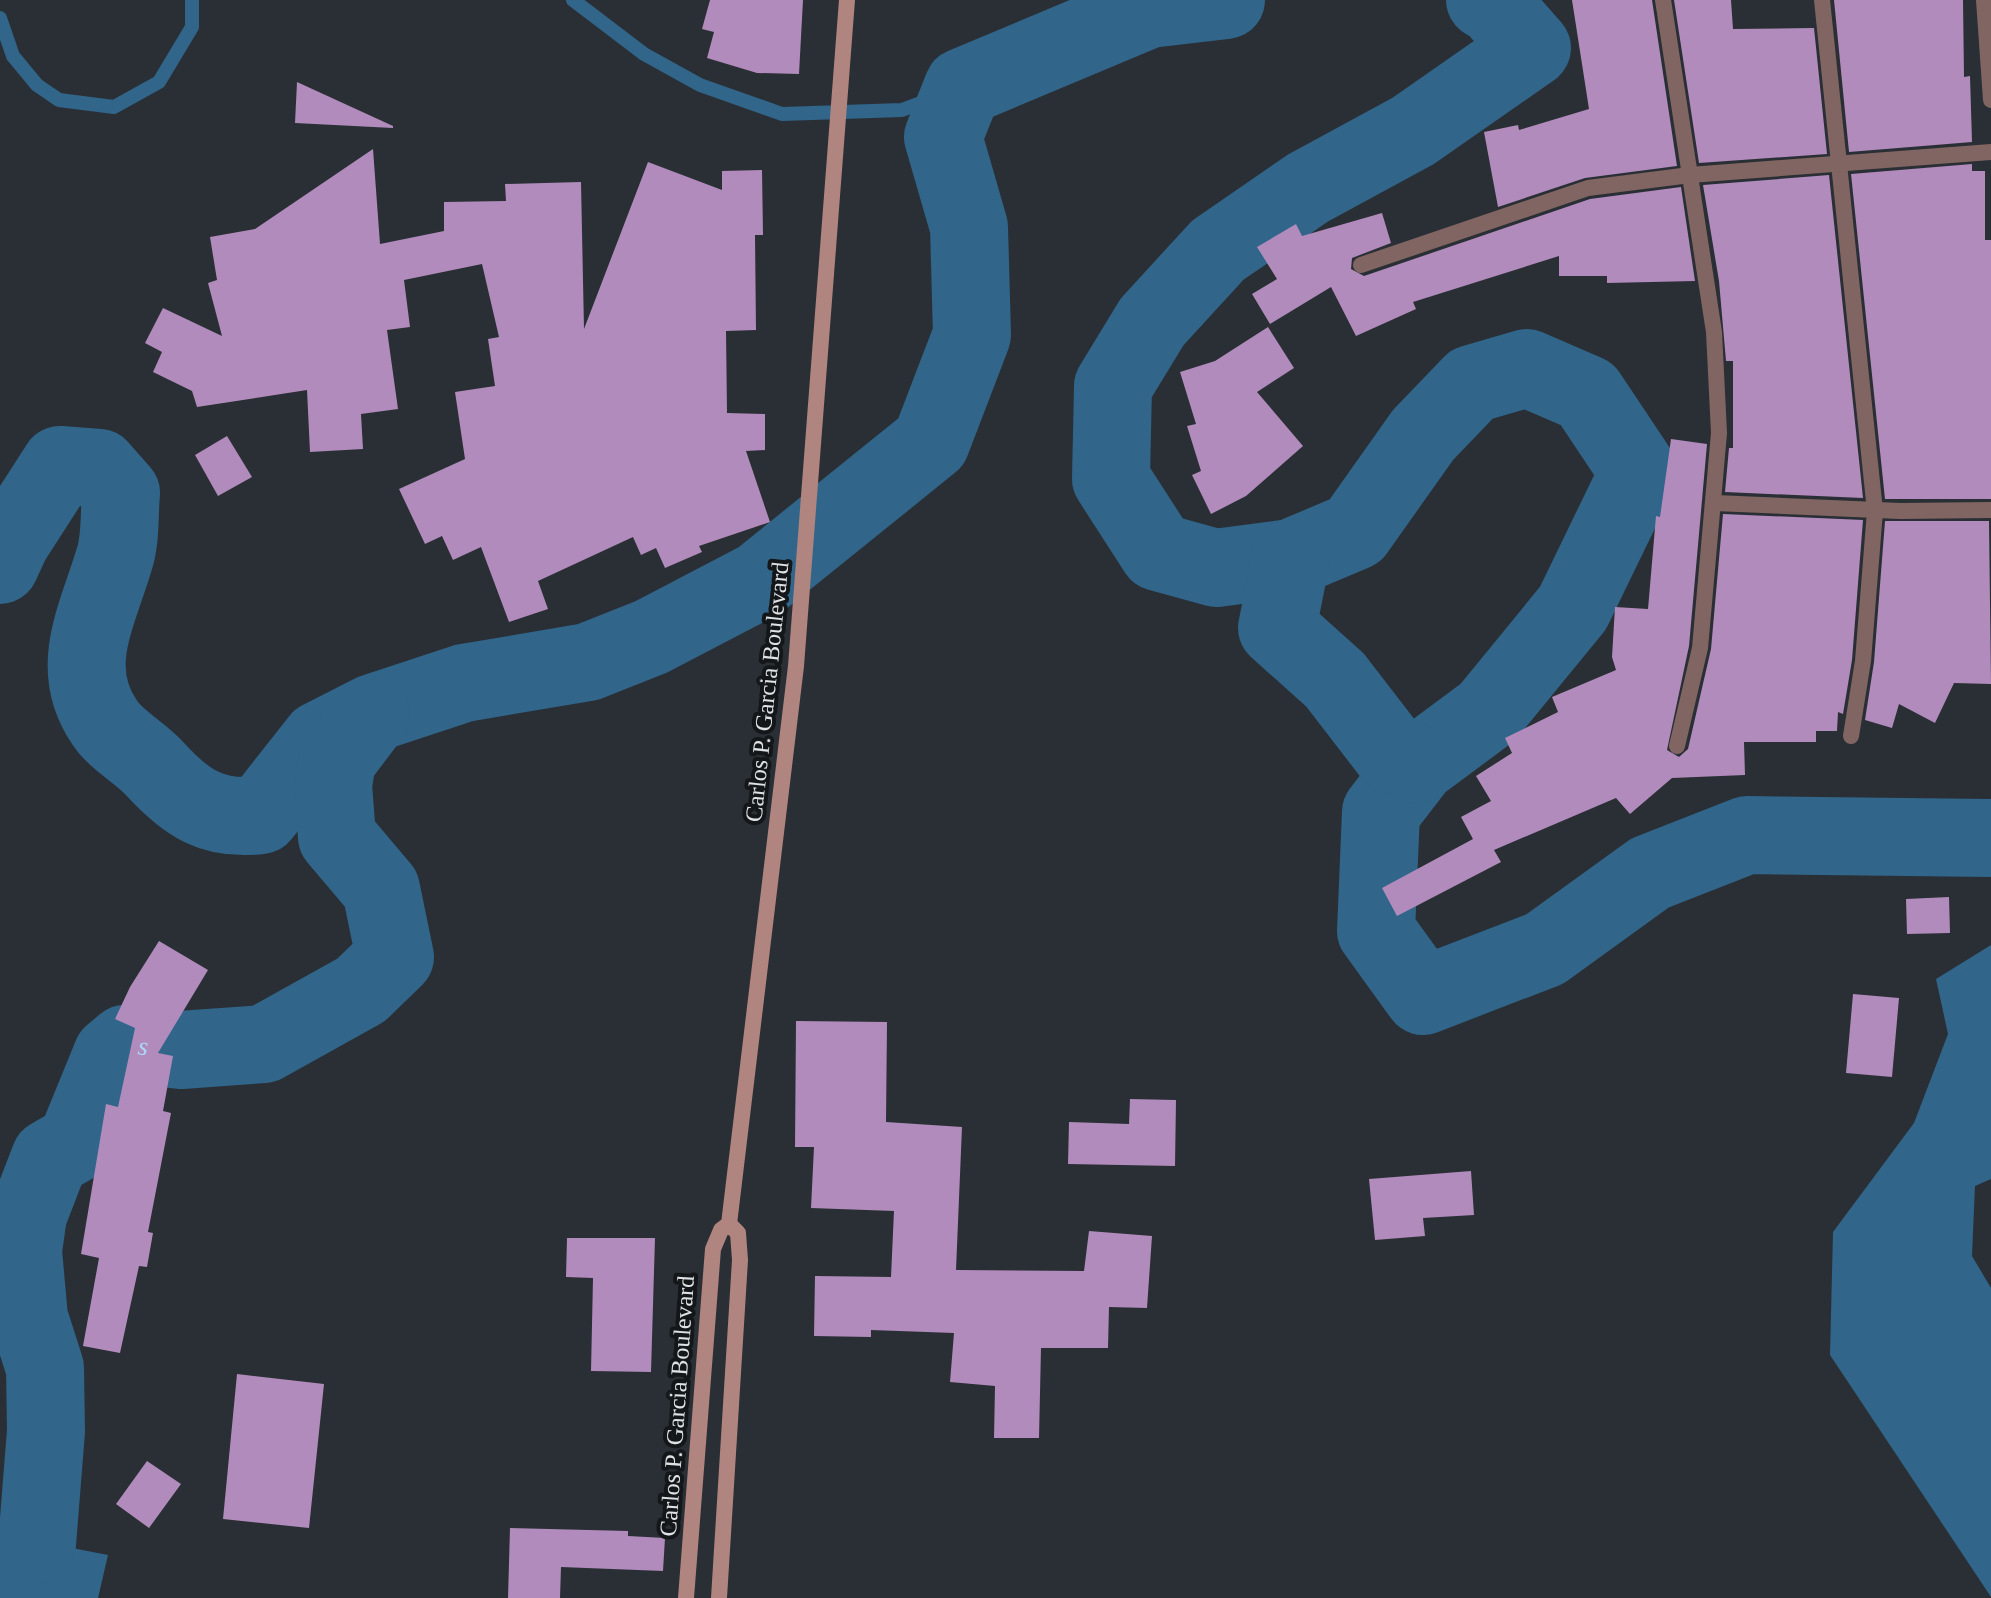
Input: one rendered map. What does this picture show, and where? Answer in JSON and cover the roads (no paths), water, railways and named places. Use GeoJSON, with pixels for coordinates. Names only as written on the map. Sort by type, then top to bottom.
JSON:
{"type":"FeatureCollection","features":[{"type":"Feature","properties":{"kind":"main road","name":"Carlos P. Garcia Boulevard"},"geometry":{"type":"LineString","coordinates":[[686,1598],[713,1249],[721,1230],[729,1224],[796,666],[847,0]]}},
{"type":"Feature","properties":{"kind":"main road","name":"Carlos P. Garcia Boulevard"},"geometry":{"type":"LineString","coordinates":[[719,1598],[740,1260],[738,1233],[729,1224]]}},
{"type":"Feature","properties":{"kind":"main road"},"geometry":{"type":"LineString","coordinates":[[704,1350],[734,1352]]}},
{"type":"Feature","properties":{"kind":"street"},"geometry":{"type":"LineString","coordinates":[[1663,0],[1714,332],[1719,433],[1700,648],[1677,746]]}},
{"type":"Feature","properties":{"kind":"street"},"geometry":{"type":"LineString","coordinates":[[1822,0],[1875,511],[1863,661],[1851,736]]}},
{"type":"Feature","properties":{"kind":"street"},"geometry":{"type":"LineString","coordinates":[[1984,0],[1991,100]]}},
{"type":"Feature","properties":{"kind":"street"},"geometry":{"type":"LineString","coordinates":[[1361,265],[1588,188],[1690,175],[1991,152]]}},
{"type":"Feature","properties":{"kind":"street"},"geometry":{"type":"LineString","coordinates":[[1715,503],[1875,511],[1991,510]]}},
{"type":"Feature","properties":{"kind":"water"},"geometry":{"type":"Polygon","coordinates":[[[1991,945],[1991,1179],[1975,1186],[1972,1256],[1991,1288],[1991,1597],[1830,1355],[1833,1232],[1914,1123],[1948,1034],[1936,979],[1991,945]]]}},
{"type":"Feature","properties":{"kind":"water"},"geometry":{"type":"Polygon","coordinates":[[[33,1523],[67,1547],[108,1555],[98,1598],[0,1598],[0,1552],[13,1549],[33,1523]]]}},
{"type":"Feature","properties":{"kind":"waterway"},"geometry":{"type":"LineString","coordinates":[[0,18],[13,56],[37,85],[59,100],[114,107],[159,82],[192,27],[192,0]]}},
{"type":"Feature","properties":{"kind":"waterway"},"geometry":{"type":"LineString","coordinates":[[573,0],[644,54],[700,85],[782,114],[902,110],[963,87]]}},
{"type":"Feature","properties":{"kind":"waterway"},"geometry":{"type":"LineString","coordinates":[[0,565],[11,541],[60,465],[99,468],[121,493],[116,552],[89,642],[88,682],[94,703],[110,729],[178,791],[202,807],[229,815],[261,815],[320,740],[373,713],[464,683],[588,662],[651,637],[760,580],[931,442],[972,335],[969,227],[943,137],[963,87],[1149,9],[1226,0]]}},
{"type":"Feature","properties":{"kind":"waterway"},"geometry":{"type":"LineString","coordinates":[[1485,0],[1493,4],[1532,48],[1413,131],[1308,188],[1218,250],[1152,322],[1113,386],[1111,479],[1158,552],[1216,568],[1291,558],[1355,531],[1423,435],[1472,384],[1527,368],[1587,394],[1639,472],[1573,608],[1488,712],[1418,764],[1381,812],[1376,931],[1423,996],[1545,949],[1650,873],[1747,835],[1991,838]]}},
{"type":"Feature","properties":{"kind":"waterway"},"geometry":{"type":"LineString","coordinates":[[1291,558],[1277,628],[1335,680],[1392,754],[1418,764]]}},
{"type":"Feature","properties":{"kind":"waterway","name":"s"},"geometry":{"type":"LineString","coordinates":[[37,1544],[46,1431],[45,1368],[29,1318],[23,1251],[28,1215],[50,1158],[76,1143],[112,1055],[125,1044],[181,1050],[264,1044],[361,990],[395,957],[381,889],[337,837],[333,785],[337,760],[371,715]]}}]}
